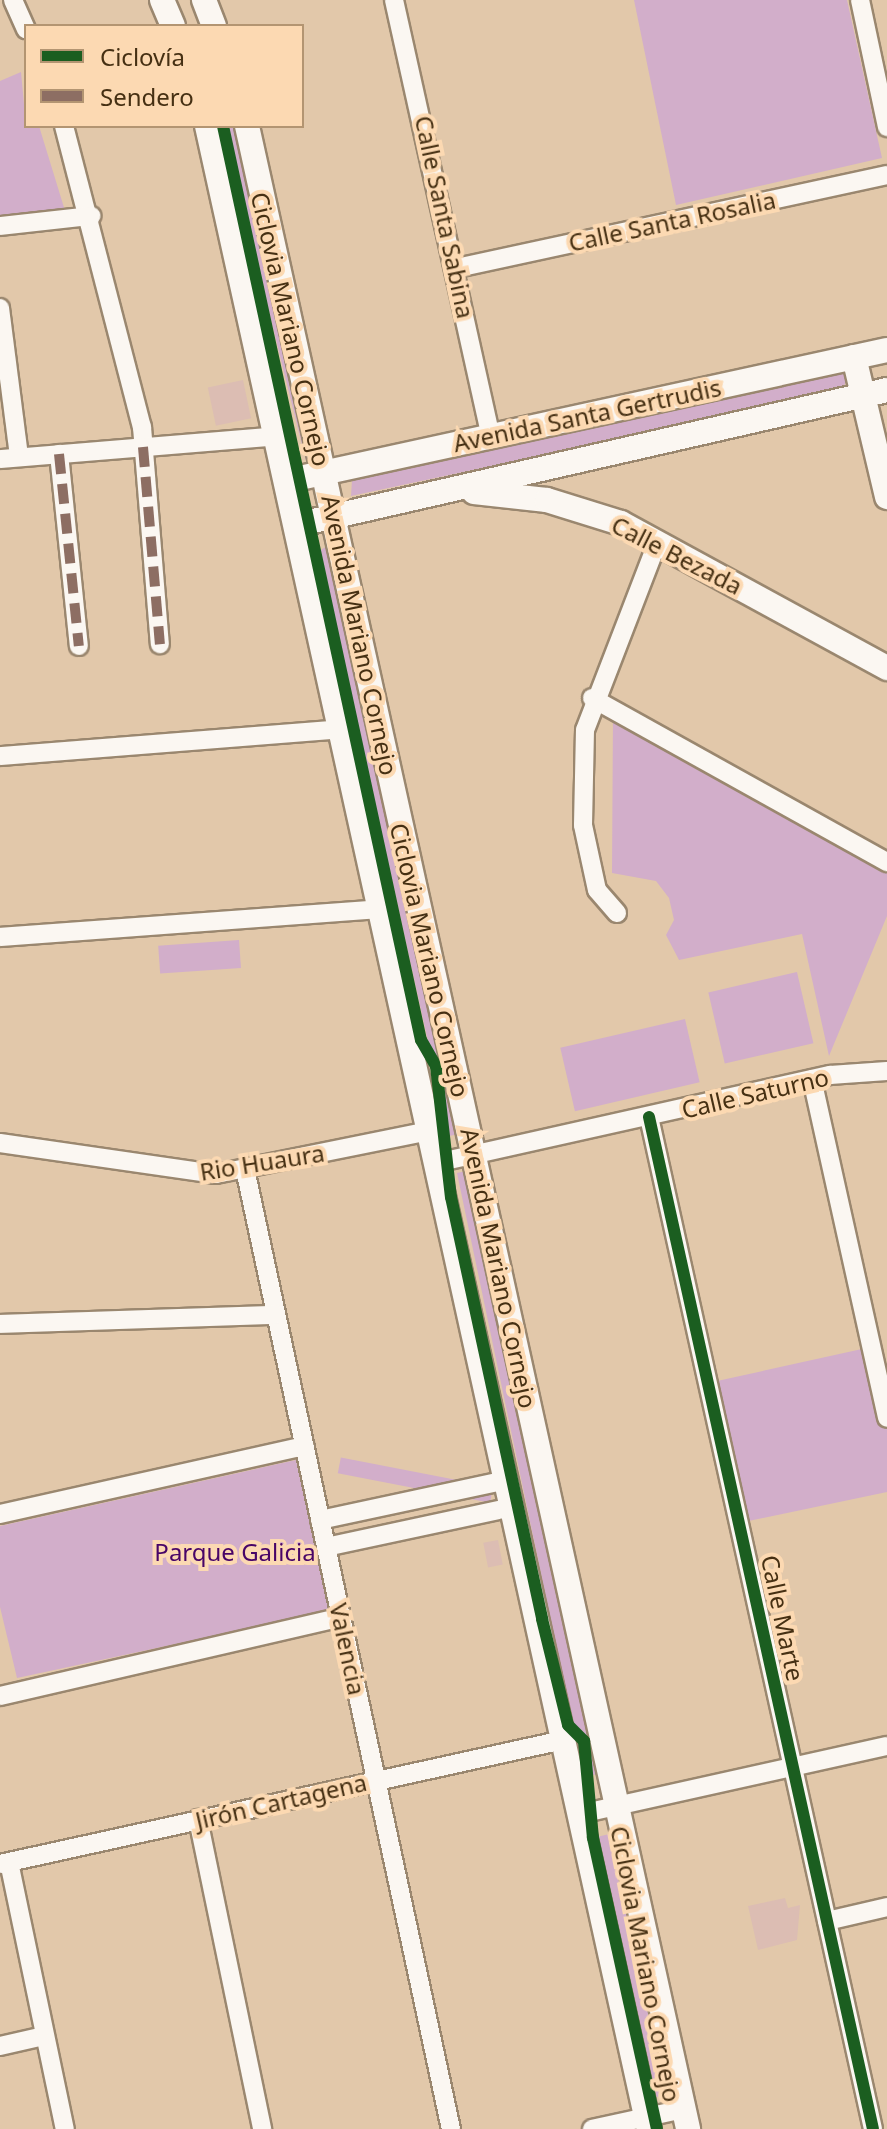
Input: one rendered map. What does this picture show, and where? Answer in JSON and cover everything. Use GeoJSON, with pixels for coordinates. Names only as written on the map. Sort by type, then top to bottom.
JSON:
{"type":"FeatureCollection","features":[{"type":"Feature","properties":{"kind":"main road"},"geometry":{"type":"LineString","coordinates":[[162,0],[172,24]]}},
{"type":"Feature","properties":{"kind":"main road"},"geometry":{"type":"LineString","coordinates":[[204,0],[213,24]]}},
{"type":"Feature","properties":{"kind":"main road","name":"Avenida Mariano Cornejo"},"geometry":{"type":"LineString","coordinates":[[207,128],[648,2123]]}},
{"type":"Feature","properties":{"kind":"main road","name":"Avenida Mariano Cornejo"},"geometry":{"type":"LineString","coordinates":[[247,128],[686,2119]]}},
{"type":"Feature","properties":{"kind":"main road","name":"Avenida Santa Gertrudis"},"geometry":{"type":"LineString","coordinates":[[286,481],[887,350]]}},
{"type":"Feature","properties":{"kind":"main road"},"geometry":{"type":"LineString","coordinates":[[854,357],[887,497]]}},
{"type":"Feature","properties":{"kind":"main road","name":"Avenida Santa Gertrudis"},"geometry":{"type":"LineString","coordinates":[[296,525],[887,390]]}},
{"type":"Feature","properties":{"kind":"main road","name":"Calle Bezada"},"geometry":{"type":"LineString","coordinates":[[451,490],[560,503],[658,541],[887,668]]}},
{"type":"Feature","properties":{"kind":"street"},"geometry":{"type":"LineString","coordinates":[[13,0],[24,25]]}},
{"type":"Feature","properties":{"kind":"street","name":"Calle Santa Sabina"},"geometry":{"type":"LineString","coordinates":[[394,0],[457,268],[491,436]]}},
{"type":"Feature","properties":{"kind":"street"},"geometry":{"type":"LineString","coordinates":[[860,0],[887,127]]}},
{"type":"Feature","properties":{"kind":"street"},"geometry":{"type":"LineString","coordinates":[[65,128],[91,216],[143,447],[160,644]]}},
{"type":"Feature","properties":{"kind":"street","name":"Calle Santa Rosalia"},"geometry":{"type":"LineString","coordinates":[[457,268],[887,175]]}},
{"type":"Feature","properties":{"kind":"street"},"geometry":{"type":"LineString","coordinates":[[0,226],[91,216]]}},
{"type":"Feature","properties":{"kind":"street"},"geometry":{"type":"LineString","coordinates":[[0,308],[19,457]]}},
{"type":"Feature","properties":{"kind":"street"},"geometry":{"type":"LineString","coordinates":[[0,459],[277,436]]}},
{"type":"Feature","properties":{"kind":"street"},"geometry":{"type":"LineString","coordinates":[[59,454],[79,646]]}},
{"type":"Feature","properties":{"kind":"street"},"geometry":{"type":"LineString","coordinates":[[617,913],[597,890],[583,825],[581,771],[592,698],[658,541]]}},
{"type":"Feature","properties":{"kind":"street"},"geometry":{"type":"LineString","coordinates":[[592,698],[887,862]]}},
{"type":"Feature","properties":{"kind":"street"},"geometry":{"type":"LineString","coordinates":[[0,756],[341,729]]}},
{"type":"Feature","properties":{"kind":"street"},"geometry":{"type":"LineString","coordinates":[[0,937],[381,909]]}},
{"type":"Feature","properties":{"kind":"street","name":"Calle Saturno"},"geometry":{"type":"LineString","coordinates":[[436,1163],[812,1079],[887,1071]]}},
{"type":"Feature","properties":{"kind":"street"},"geometry":{"type":"LineString","coordinates":[[812,1079],[887,1418]]}},
{"type":"Feature","properties":{"kind":"street","name":"Calle Marte"},"geometry":{"type":"LineString","coordinates":[[649,1117],[873,2129]]}},
{"type":"Feature","properties":{"kind":"street","name":"Rio Huaura"},"geometry":{"type":"LineString","coordinates":[[0,1143],[188,1174],[245,1169],[430,1131]]}},
{"type":"Feature","properties":{"kind":"street","name":"Valencia"},"geometry":{"type":"LineString","coordinates":[[245,1169],[451,2129]]}},
{"type":"Feature","properties":{"kind":"street"},"geometry":{"type":"LineString","coordinates":[[0,1324],[276,1315]]}},
{"type":"Feature","properties":{"kind":"street"},"geometry":{"type":"LineString","coordinates":[[0,1514],[304,1446]]}},
{"type":"Feature","properties":{"kind":"street"},"geometry":{"type":"LineString","coordinates":[[320,1520],[506,1480]]}},
{"type":"Feature","properties":{"kind":"street"},"geometry":{"type":"LineString","coordinates":[[326,1547],[512,1507]]}},
{"type":"Feature","properties":{"kind":"street"},"geometry":{"type":"LineString","coordinates":[[0,1696],[341,1617]]}},
{"type":"Feature","properties":{"kind":"street","name":"Jirón Cartagena"},"geometry":{"type":"LineString","coordinates":[[4,1863],[563,1740]]}},
{"type":"Feature","properties":{"kind":"street"},"geometry":{"type":"LineString","coordinates":[[580,1814],[887,1746]]}},
{"type":"Feature","properties":{"kind":"street"},"geometry":{"type":"LineString","coordinates":[[198,1819],[262,2129]]}},
{"type":"Feature","properties":{"kind":"street"},"geometry":{"type":"LineString","coordinates":[[4,1863],[65,2129]]}},
{"type":"Feature","properties":{"kind":"street"},"geometry":{"type":"LineString","coordinates":[[827,1921],[887,1907]]}},
{"type":"Feature","properties":{"kind":"street"},"geometry":{"type":"LineString","coordinates":[[0,2046],[44,2036]]}},
{"type":"Feature","properties":{"kind":"street"},"geometry":{"type":"LineString","coordinates":[[592,2129],[686,2119]]}},
{"type":"Feature","properties":{"kind":"green space"},"geometry":{"type":"Polygon","coordinates":[[[634,0],[847,0],[882,158],[676,205],[634,0]]]}},
{"type":"Feature","properties":{"kind":"green space"},"geometry":{"type":"Polygon","coordinates":[[[21,72],[24,128],[40,128],[66,214],[0,219],[0,81],[21,72]]]}},
{"type":"Feature","properties":{"kind":"green space"},"geometry":{"type":"Polygon","coordinates":[[[223,128],[242,128],[318,461],[307,465],[223,128]]]}},
{"type":"Feature","properties":{"kind":"green space"},"geometry":{"type":"Polygon","coordinates":[[[839,365],[848,376],[842,391],[351,496],[352,480],[839,365]]]}},
{"type":"Feature","properties":{"kind":"green space"},"geometry":{"type":"Polygon","coordinates":[[[332,543],[469,1132],[449,1136],[319,551],[332,543]]]}},
{"type":"Feature","properties":{"kind":"green space"},"geometry":{"type":"Polygon","coordinates":[[[613,714],[887,871],[887,916],[829,1056],[802,934],[679,960],[666,935],[674,920],[669,898],[656,881],[612,873],[613,714]]]}},
{"type":"Feature","properties":{"kind":"green space"},"geometry":{"type":"Polygon","coordinates":[[[239,940],[241,968],[160,974],[158,946],[239,940]]]}},
{"type":"Feature","properties":{"kind":"green space"},"geometry":{"type":"Polygon","coordinates":[[[797,972],[813,1043],[725,1064],[708,992],[797,972]]]}},
{"type":"Feature","properties":{"kind":"green space"},"geometry":{"type":"Polygon","coordinates":[[[685,1019],[700,1082],[575,1111],[560,1048],[685,1019]]]}},
{"type":"Feature","properties":{"kind":"green space"},"geometry":{"type":"Polygon","coordinates":[[[466,1171],[609,1772],[587,1776],[571,1717],[457,1173],[466,1171]]]}},
{"type":"Feature","properties":{"kind":"green space"},"geometry":{"type":"Polygon","coordinates":[[[871,1347],[887,1418],[887,1492],[739,1523],[708,1383],[871,1347]]]}},
{"type":"Feature","properties":{"kind":"green space"},"geometry":{"type":"Polygon","coordinates":[[[341,1457],[493,1487],[490,1503],[338,1473],[341,1457]]]}},
{"type":"Feature","properties":{"kind":"green space","name":"Parque Galicia"},"geometry":{"type":"Polygon","coordinates":[[[296,1460],[329,1611],[17,1678],[0,1607],[0,1526],[296,1460]]]}},
{"type":"Feature","properties":{"kind":"green space"},"geometry":{"type":"Polygon","coordinates":[[[618,1832],[678,2092],[657,2097],[597,1837],[618,1832]]]}},
{"type":"Feature","properties":{"kind":"building"},"geometry":{"type":"Polygon","coordinates":[[[243,380],[251,418],[216,426],[208,387],[243,380]]]}},
{"type":"Feature","properties":{"kind":"building"},"geometry":{"type":"Polygon","coordinates":[[[498,1540],[503,1565],[488,1567],[483,1543],[498,1540]]]}},
{"type":"Feature","properties":{"kind":"building"},"geometry":{"type":"Polygon","coordinates":[[[785,1898],[788,1908],[800,1905],[797,1940],[758,1950],[748,1906],[785,1898]]]}},
{"type":"Feature","properties":{"kind":"marked path"},"geometry":{"type":"LineString","coordinates":[[143,447],[160,644]]}},
{"type":"Feature","properties":{"kind":"marked path"},"geometry":{"type":"LineString","coordinates":[[59,454],[79,646]]}},
{"type":"Feature","properties":{"kind":"cycle path","name":"Ciclovia Mariano Cornejo"},"geometry":{"type":"LineString","coordinates":[[223,128],[421,1040],[436,1066],[451,1197],[542,1619],[568,1725],[584,1741],[593,1838],[657,2129]]}},
{"type":"Feature","properties":{"kind":"cycle path"},"geometry":{"type":"LineString","coordinates":[[649,1117],[873,2129]]}}]}
